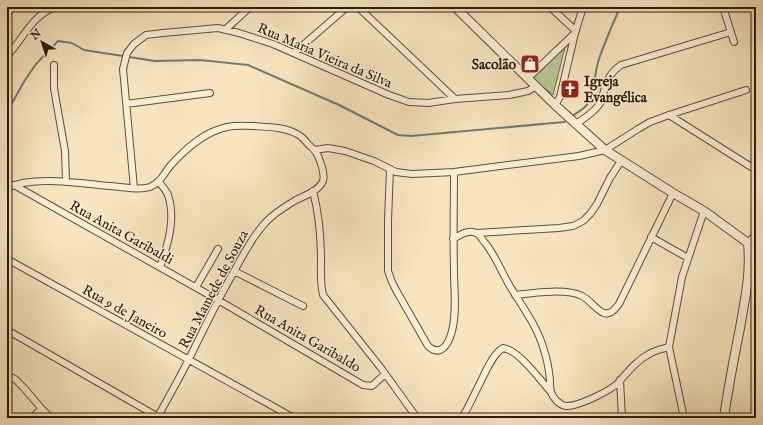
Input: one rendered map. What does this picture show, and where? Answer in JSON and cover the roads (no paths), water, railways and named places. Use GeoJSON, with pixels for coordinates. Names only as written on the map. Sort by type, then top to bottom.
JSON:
{"type":"FeatureCollection","features":[{"type":"Feature","properties":{"kind":"street"},"geometry":{"type":"LineString","coordinates":[[7,56],[16,46],[30,25],[41,14],[54,7]]}},
{"type":"Feature","properties":{"kind":"street"},"geometry":{"type":"LineString","coordinates":[[226,29],[250,7]]}},
{"type":"Feature","properties":{"kind":"street"},"geometry":{"type":"LineString","coordinates":[[294,53],[347,7]]}},
{"type":"Feature","properties":{"kind":"street"},"geometry":{"type":"LineString","coordinates":[[358,7],[456,99]]}},
{"type":"Feature","properties":{"kind":"street"},"geometry":{"type":"LineString","coordinates":[[455,7],[555,105],[605,150],[673,194],[704,211],[748,243]]}},
{"type":"Feature","properties":{"kind":"street"},"geometry":{"type":"LineString","coordinates":[[550,7],[575,32]]}},
{"type":"Feature","properties":{"kind":"street"},"geometry":{"type":"LineString","coordinates":[[555,105],[560,97],[575,32],[583,7]]}},
{"type":"Feature","properties":{"kind":"street"},"geometry":{"type":"LineString","coordinates":[[723,7],[734,42]]}},
{"type":"Feature","properties":{"kind":"street","name":"Rua Maria Vieira da Silva"},"geometry":{"type":"LineString","coordinates":[[134,188],[123,69],[124,60],[127,53],[134,44],[146,35],[218,28],[226,29],[273,44],[389,95],[409,102],[428,103],[456,99],[510,95],[528,91],[536,86]]}},
{"type":"Feature","properties":{"kind":"street"},"geometry":{"type":"LineString","coordinates":[[528,78],[575,32]]}},
{"type":"Feature","properties":{"kind":"street"},"geometry":{"type":"LineString","coordinates":[[576,124],[598,107],[610,77],[621,65],[730,32]]}},
{"type":"Feature","properties":{"kind":"street"},"geometry":{"type":"LineString","coordinates":[[54,65],[54,88],[65,151],[66,181]]}},
{"type":"Feature","properties":{"kind":"street"},"geometry":{"type":"LineString","coordinates":[[7,188],[14,185],[32,182],[66,181],[144,189],[159,182],[169,167],[186,148],[211,132],[227,126],[255,126],[289,130],[302,137],[315,150],[328,148],[346,151],[374,161],[390,170],[412,174],[454,172],[579,156],[605,150],[638,128],[669,115],[746,90]]}},
{"type":"Feature","properties":{"kind":"street"},"geometry":{"type":"LineString","coordinates":[[126,104],[210,93]]}},
{"type":"Feature","properties":{"kind":"street"},"geometry":{"type":"LineString","coordinates":[[669,115],[756,170]]}},
{"type":"Feature","properties":{"kind":"street","name":"Rua Mamede de Souza"},"geometry":{"type":"LineString","coordinates":[[158,418],[189,360],[218,300],[258,231],[268,220],[286,206],[313,191],[323,180],[322,166],[315,150]]}},
{"type":"Feature","properties":{"kind":"street"},"geometry":{"type":"LineString","coordinates":[[453,240],[463,233],[469,232],[477,234],[573,226],[583,221],[590,214],[621,161]]}},
{"type":"Feature","properties":{"kind":"street"},"geometry":{"type":"LineString","coordinates":[[390,170],[388,271],[396,290],[428,346],[432,350],[437,351],[441,350],[448,341],[452,331],[454,317],[454,172]]}},
{"type":"Feature","properties":{"kind":"street"},"geometry":{"type":"LineString","coordinates":[[159,182],[168,195],[171,226],[166,250],[160,266]]}},
{"type":"Feature","properties":{"kind":"street","name":"Rua Anita Garibaldi"},"geometry":{"type":"LineString","coordinates":[[14,185],[218,300]]}},
{"type":"Feature","properties":{"kind":"street"},"geometry":{"type":"LineString","coordinates":[[313,191],[318,212],[320,231],[320,281],[323,295],[385,374],[417,418]]}},
{"type":"Feature","properties":{"kind":"street"},"geometry":{"type":"LineString","coordinates":[[515,295],[539,292],[563,292],[575,294],[582,296],[599,310],[605,313],[610,312],[619,304],[673,194]]}},
{"type":"Feature","properties":{"kind":"street"},"geometry":{"type":"LineString","coordinates":[[684,418],[669,348],[682,277],[704,211]]}},
{"type":"Feature","properties":{"kind":"street"},"geometry":{"type":"LineString","coordinates":[[477,234],[491,252],[515,295],[532,320],[545,350],[551,392]]}},
{"type":"Feature","properties":{"kind":"street"},"geometry":{"type":"LineString","coordinates":[[724,418],[728,389],[748,286],[748,243],[755,235]]}},
{"type":"Feature","properties":{"kind":"street"},"geometry":{"type":"LineString","coordinates":[[651,237],[688,258]]}},
{"type":"Feature","properties":{"kind":"street"},"geometry":{"type":"LineString","coordinates":[[196,287],[218,249]]}},
{"type":"Feature","properties":{"kind":"street","name":"Rua 9 de Janeiro"},"geometry":{"type":"LineString","coordinates":[[7,259],[294,418]]}},
{"type":"Feature","properties":{"kind":"street"},"geometry":{"type":"LineString","coordinates":[[234,271],[303,306]]}},
{"type":"Feature","properties":{"kind":"street","name":"Rua Anita Garibaldo"},"geometry":{"type":"LineString","coordinates":[[218,300],[363,384],[372,386],[385,374]]}},
{"type":"Feature","properties":{"kind":"street"},"geometry":{"type":"LineString","coordinates":[[7,330],[158,418]]}},
{"type":"Feature","properties":{"kind":"street"},"geometry":{"type":"LineString","coordinates":[[462,418],[500,349],[510,349],[551,392],[557,401],[565,406],[582,402],[594,397],[613,386],[634,364],[649,353],[669,348]]}},
{"type":"Feature","properties":{"kind":"street"},"geometry":{"type":"LineString","coordinates":[[7,376],[15,379],[51,418]]}},
{"type":"Feature","properties":{"kind":"street"},"geometry":{"type":"LineString","coordinates":[[620,380],[622,418]]}},
{"type":"Feature","properties":{"kind":"street"},"geometry":{"type":"LineString","coordinates":[[33,418],[41,408]]}},
{"type":"Feature","properties":{"kind":"waterway"},"geometry":{"type":"LineString","coordinates":[[571,117],[586,106],[589,101],[593,90],[599,59],[620,7]]}},
{"type":"Feature","properties":{"kind":"waterway"},"geometry":{"type":"LineString","coordinates":[[7,112],[36,64],[58,41],[72,43],[84,50],[155,61],[200,60],[248,65],[339,105],[398,135],[411,136],[564,122],[567,120]]}},
{"type":"Feature","properties":{"kind":"place","name":"Sacolão"},"geometry":{"type":"Point","coordinates":[530,64]}},
{"type":"Feature","properties":{"kind":"place","name":"Igreja Evangélica"},"geometry":{"type":"Point","coordinates":[570,89]}}]}
